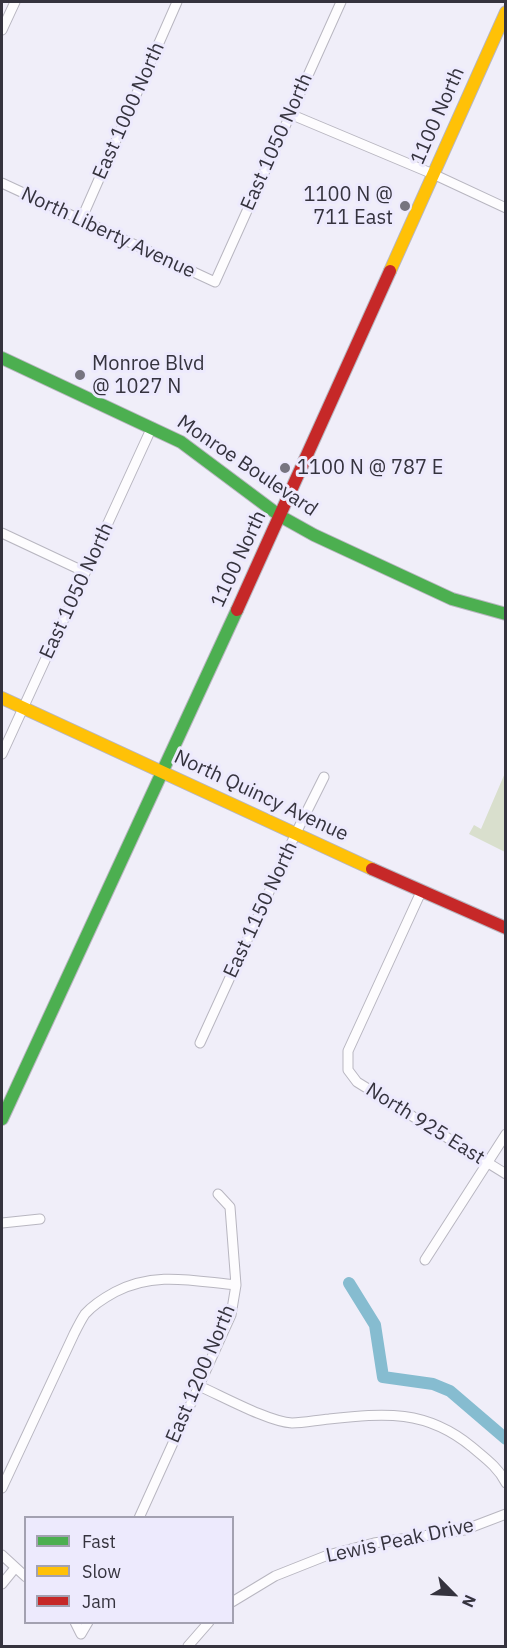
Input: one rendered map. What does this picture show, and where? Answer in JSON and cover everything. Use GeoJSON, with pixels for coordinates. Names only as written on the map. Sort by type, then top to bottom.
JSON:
{"type":"FeatureCollection","features":[{"type":"Feature","properties":{"kind":"street"},"geometry":{"type":"LineString","coordinates":[[2,30],[15,2]]}},
{"type":"Feature","properties":{"kind":"street","name":"East 1000 North"},"geometry":{"type":"LineString","coordinates":[[81,220],[177,2]]}},
{"type":"Feature","properties":{"kind":"street","name":"East 1050 North"},"geometry":{"type":"LineString","coordinates":[[214,282],[341,2]]}},
{"type":"Feature","properties":{"kind":"street","name":"1100 North"},"geometry":{"type":"LineString","coordinates":[[2,1119],[280,516],[506,12]]}},
{"type":"Feature","properties":{"kind":"street"},"geometry":{"type":"LineString","coordinates":[[290,114],[433,174],[506,208]]}},
{"type":"Feature","properties":{"kind":"street","name":"North Liberty Avenue"},"geometry":{"type":"LineString","coordinates":[[2,183],[214,282]]}},
{"type":"Feature","properties":{"kind":"street","name":"Monroe Boulevard"},"geometry":{"type":"LineString","coordinates":[[2,358],[181,442],[280,516],[314,535],[452,599],[506,614]]}},
{"type":"Feature","properties":{"kind":"street","name":"East 1050 North"},"geometry":{"type":"LineString","coordinates":[[2,754],[152,427]]}},
{"type":"Feature","properties":{"kind":"street"},"geometry":{"type":"LineString","coordinates":[[2,533],[86,572]]}},
{"type":"Feature","properties":{"kind":"street","name":"North Quincy Avenue"},"geometry":{"type":"LineString","coordinates":[[2,698],[296,832],[421,892],[506,928]]}},
{"type":"Feature","properties":{"kind":"street","name":"East 1150 North"},"geometry":{"type":"LineString","coordinates":[[200,1043],[296,832],[324,777]]}},
{"type":"Feature","properties":{"kind":"street","name":"North 925 East"},"geometry":{"type":"LineString","coordinates":[[421,892],[348,1051],[348,1070],[357,1082],[506,1174]]}},
{"type":"Feature","properties":{"kind":"street"},"geometry":{"type":"LineString","coordinates":[[425,1260],[506,1134]]}},
{"type":"Feature","properties":{"kind":"street","name":"East 1200 North"},"geometry":{"type":"LineString","coordinates":[[140,1516],[231,1315],[236,1285],[230,1207],[218,1194]]}},
{"type":"Feature","properties":{"kind":"street"},"geometry":{"type":"LineString","coordinates":[[2,1223],[40,1219]]}},
{"type":"Feature","properties":{"kind":"street"},"geometry":{"type":"LineString","coordinates":[[2,1488],[85,1314],[103,1299],[128,1285],[148,1279],[165,1278],[236,1285]]}},
{"type":"Feature","properties":{"kind":"street"},"geometry":{"type":"LineString","coordinates":[[198,1386],[273,1419],[292,1423],[377,1414],[406,1415],[435,1424],[456,1433],[489,1460],[500,1471],[506,1483]]}},
{"type":"Feature","properties":{"kind":"street","name":"Lewis Peak Drive"},"geometry":{"type":"LineString","coordinates":[[234,1601],[275,1576],[328,1555],[374,1543],[464,1530],[506,1514]]}},
{"type":"Feature","properties":{"kind":"street"},"geometry":{"type":"LineString","coordinates":[[2,1555],[24,1575]]}},
{"type":"Feature","properties":{"kind":"street"},"geometry":{"type":"LineString","coordinates":[[2,1584],[15,1568]]}},
{"type":"Feature","properties":{"kind":"street"},"geometry":{"type":"LineString","coordinates":[[76,1624],[81,1634],[87,1624]]}},
{"type":"Feature","properties":{"kind":"street"},"geometry":{"type":"LineString","coordinates":[[188,1647],[208,1624]]}},
{"type":"Feature","properties":{"kind":"green space"},"geometry":{"type":"Polygon","coordinates":[[[505,773],[505,852],[469,834],[474,825],[481,829],[505,773]]]}},
{"type":"Feature","properties":{"kind":"waterway"},"geometry":{"type":"LineString","coordinates":[[349,1283],[375,1325],[383,1377],[433,1384],[450,1391],[506,1439]]}},
{"type":"Feature","properties":{"kind":"traffic: fast"},"geometry":{"type":"LineString","coordinates":[[2,358],[181,442],[280,516],[314,535],[452,599],[506,614]]}},
{"type":"Feature","properties":{"kind":"traffic: fast"},"geometry":{"type":"LineString","coordinates":[[2,1119],[237,610]]}},
{"type":"Feature","properties":{"kind":"traffic: slow"},"geometry":{"type":"LineString","coordinates":[[390,271],[506,12]]}},
{"type":"Feature","properties":{"kind":"traffic: slow"},"geometry":{"type":"LineString","coordinates":[[2,698],[372,869]]}},
{"type":"Feature","properties":{"kind":"traffic: jam"},"geometry":{"type":"LineString","coordinates":[[237,610],[390,271]]}},
{"type":"Feature","properties":{"kind":"traffic: jam"},"geometry":{"type":"LineString","coordinates":[[372,869],[506,928]]}},
{"type":"Feature","properties":{"kind":"place","name":"1100 N @ 711 East"},"geometry":{"type":"Point","coordinates":[405,206]}},
{"type":"Feature","properties":{"kind":"place","name":"Monroe Blvd @ 1027 N"},"geometry":{"type":"Point","coordinates":[80,375]}},
{"type":"Feature","properties":{"kind":"place","name":"1100 N @ 787 E"},"geometry":{"type":"Point","coordinates":[285,468]}}]}
